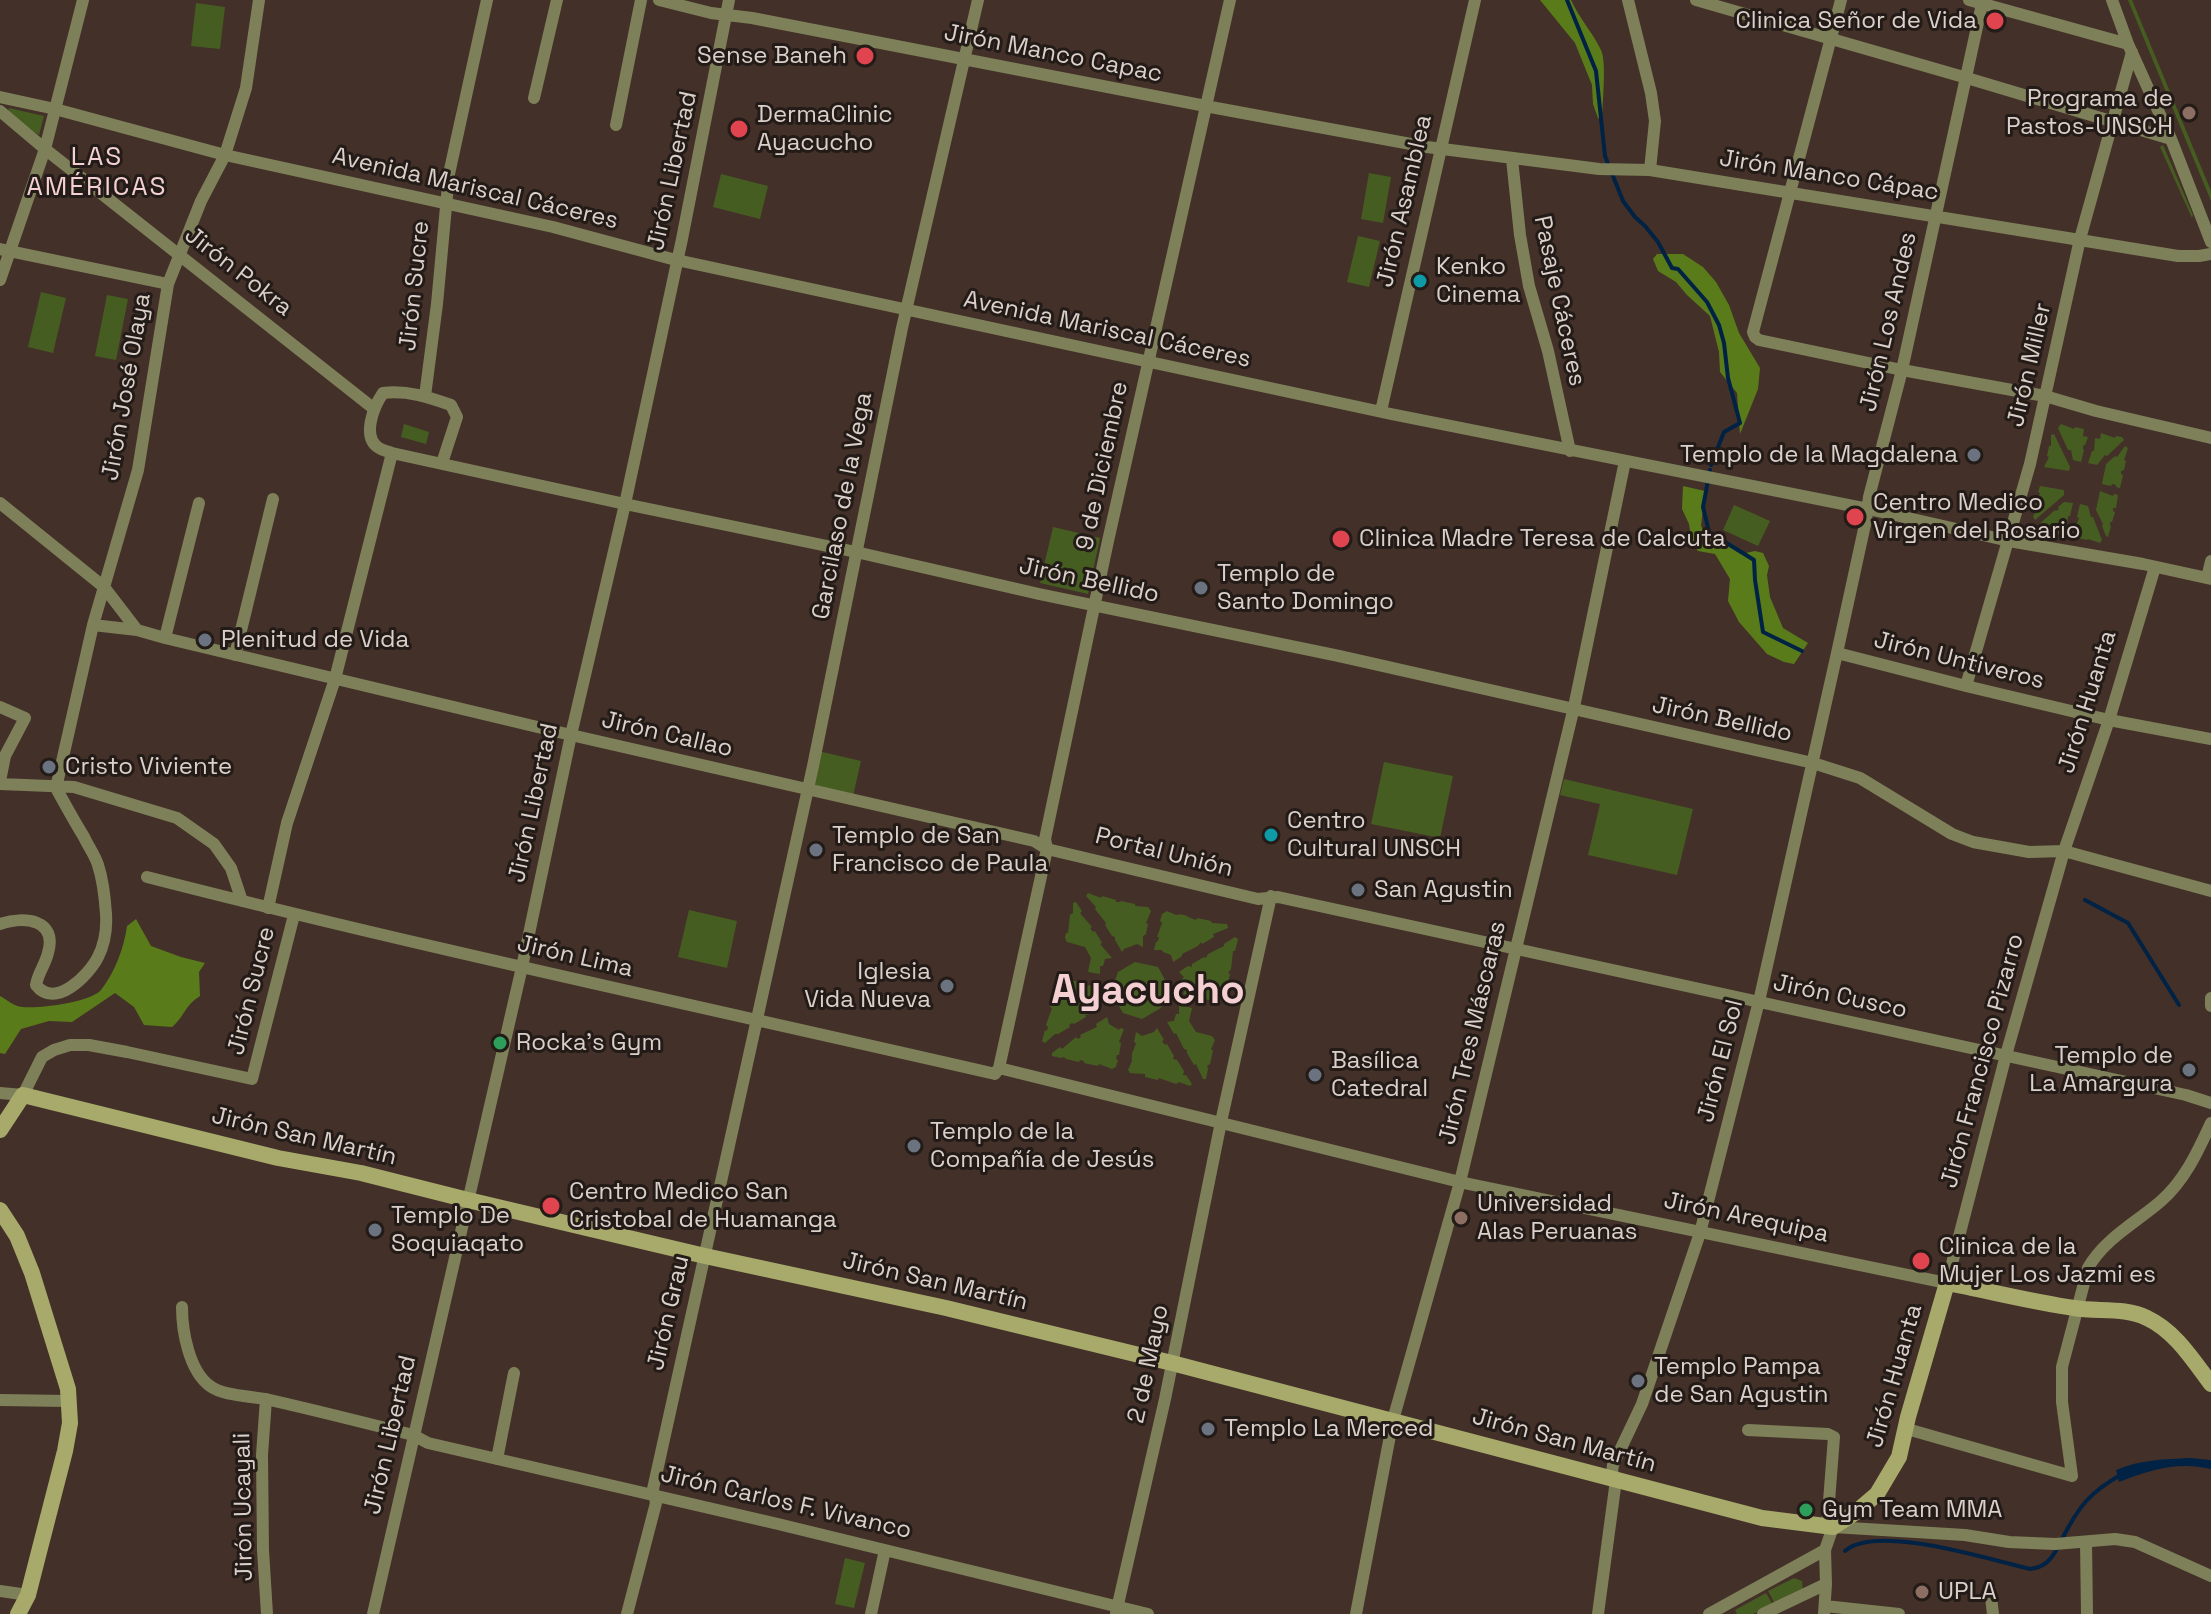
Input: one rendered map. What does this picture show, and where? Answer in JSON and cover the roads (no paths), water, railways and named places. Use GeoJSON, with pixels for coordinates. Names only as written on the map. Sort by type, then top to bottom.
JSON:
{"type":"FeatureCollection","features":[{"type":"Feature","properties":{"kind":"street"},"geometry":{"type":"LineString","coordinates":[[0,280],[5,250],[45,149],[83,0]]}},
{"type":"Feature","properties":{"kind":"street","name":"Jirón José Olaya"},"geometry":{"type":"LineString","coordinates":[[56,788],[93,625],[138,470],[168,284],[201,201],[225,155],[246,88],[259,0]]}},
{"type":"Feature","properties":{"kind":"street","name":"Jirón Sucre"},"geometry":{"type":"LineString","coordinates":[[425,396],[449,174],[487,0]]}},
{"type":"Feature","properties":{"kind":"street"},"geometry":{"type":"LineString","coordinates":[[534,98],[557,0]]}},
{"type":"Feature","properties":{"kind":"street"},"geometry":{"type":"LineString","coordinates":[[616,125],[641,0]]}},
{"type":"Feature","properties":{"kind":"street","name":"Jirón Manco Capac"},"geometry":{"type":"LineString","coordinates":[[659,0],[711,13],[1439,148]]}},
{"type":"Feature","properties":{"kind":"street","name":"Jirón Libertad"},"geometry":{"type":"LineString","coordinates":[[373,1614],[625,504],[729,0]]}},
{"type":"Feature","properties":{"kind":"street","name":"Garcilaso de la Vega"},"geometry":{"type":"LineString","coordinates":[[756,1021],[906,310],[978,0]]}},
{"type":"Feature","properties":{"kind":"street","name":"9 de Diciembre"},"geometry":{"type":"LineString","coordinates":[[997,1071],[1047,849],[1045,839],[1148,361],[1230,0]]}},
{"type":"Feature","properties":{"kind":"street","name":"Jirón Asamblea"},"geometry":{"type":"LineString","coordinates":[[1381,411],[1475,0]]}},
{"type":"Feature","properties":{"kind":"street"},"geometry":{"type":"LineString","coordinates":[[1628,0],[1655,121],[1650,170]]}},
{"type":"Feature","properties":{"kind":"street"},"geometry":{"type":"LineString","coordinates":[[1696,0],[2171,139]]}},
{"type":"Feature","properties":{"kind":"street"},"geometry":{"type":"LineString","coordinates":[[1841,0],[1753,332],[1758,340],[2045,396],[2211,438]]}},
{"type":"Feature","properties":{"kind":"street"},"geometry":{"type":"LineString","coordinates":[[2112,0],[2211,242]]}},
{"type":"Feature","properties":{"kind":"street"},"geometry":{"type":"LineString","coordinates":[[1976,2],[2087,31],[2130,48]]}},
{"type":"Feature","properties":{"kind":"street","name":"Jirón Los Andes"},"geometry":{"type":"LineString","coordinates":[[1868,510],[1967,78],[1976,2]]}},
{"type":"Feature","properties":{"kind":"street"},"geometry":{"type":"LineString","coordinates":[[2087,31],[2102,29],[2120,17]]}},
{"type":"Feature","properties":{"kind":"street","name":"Jirón Miller"},"geometry":{"type":"LineString","coordinates":[[1966,686],[2030,464],[2080,239],[2130,48]]}},
{"type":"Feature","properties":{"kind":"street","name":"Avenida Mariscal Cáceres"},"geometry":{"type":"LineString","coordinates":[[0,97],[225,155],[446,202],[678,259],[906,310],[1570,451],[1682,470],[2009,541],[2209,578]]}},
{"type":"Feature","properties":{"kind":"street","name":"Jirón Pokra"},"geometry":{"type":"LineString","coordinates":[[0,111],[373,408]]}},
{"type":"Feature","properties":{"kind":"street","name":"Jirón Manco Cápac"},"geometry":{"type":"LineString","coordinates":[[1439,148],[1617,171],[1650,170],[2178,256],[2211,254]]}},
{"type":"Feature","properties":{"kind":"street","name":"Pasaje Cáceres"},"geometry":{"type":"LineString","coordinates":[[1512,159],[1529,286],[1548,351],[1570,451]]}},
{"type":"Feature","properties":{"kind":"street"},"geometry":{"type":"LineString","coordinates":[[5,250],[168,284]]}},
{"type":"Feature","properties":{"kind":"street"},"geometry":{"type":"LineString","coordinates":[[392,453],[378,448],[371,438],[373,408],[383,393],[398,391],[425,396],[451,405],[457,417],[442,463]]}},
{"type":"Feature","properties":{"kind":"street","name":"Jirón Sucre"},"geometry":{"type":"LineString","coordinates":[[268,908],[287,823],[335,679],[392,453]]}},
{"type":"Feature","properties":{"kind":"street","name":"Jirón Bellido"},"geometry":{"type":"LineString","coordinates":[[392,453],[1323,653],[1813,763],[1860,778],[1963,838],[2029,852],[2064,851],[2211,891]]}},
{"type":"Feature","properties":{"kind":"street","name":"Jirón Tres Máscaras"},"geometry":{"type":"LineString","coordinates":[[1356,1614],[1393,1420],[1460,1182],[1573,710],[1625,461]]}},
{"type":"Feature","properties":{"kind":"street"},"geometry":{"type":"LineString","coordinates":[[235,655],[273,499]]}},
{"type":"Feature","properties":{"kind":"street"},"geometry":{"type":"LineString","coordinates":[[0,503],[104,587],[137,630]]}},
{"type":"Feature","properties":{"kind":"street"},"geometry":{"type":"LineString","coordinates":[[165,638],[199,503]]}},
{"type":"Feature","properties":{"kind":"street","name":"Jirón El Sol"},"geometry":{"type":"LineString","coordinates":[[1598,1614],[1616,1480],[1613,1465],[1642,1404],[1700,1233],[1759,1002],[1868,510]]}},
{"type":"Feature","properties":{"kind":"street"},"geometry":{"type":"LineString","coordinates":[[2209,578],[2211,561]]}},
{"type":"Feature","properties":{"kind":"street","name":"Jirón Huanta"},"geometry":{"type":"LineString","coordinates":[[2064,851],[2109,720],[2155,567]]}},
{"type":"Feature","properties":{"kind":"street","name":"Jirón Callao"},"geometry":{"type":"LineString","coordinates":[[93,625],[137,630],[571,735],[1034,841],[1047,849]]}},
{"type":"Feature","properties":{"kind":"street","name":"Jirón Untiveros"},"geometry":{"type":"LineString","coordinates":[[1837,653],[2109,720],[2211,739]]}},
{"type":"Feature","properties":{"kind":"street"},"geometry":{"type":"LineString","coordinates":[[0,707],[25,718],[5,756],[0,782],[74,787],[177,818],[214,844],[231,868],[242,901]]}},
{"type":"Feature","properties":{"kind":"street"},"geometry":{"type":"LineString","coordinates":[[0,924],[13,920],[34,921],[46,930],[48,954],[36,985],[40,991],[54,994],[71,987],[95,963],[104,942],[106,913],[98,863],[56,788]]}},
{"type":"Feature","properties":{"kind":"street","name":"Portal Unión"},"geometry":{"type":"LineString","coordinates":[[1047,849],[1258,899],[1271,896]]}},
{"type":"Feature","properties":{"kind":"street","name":"Jirón Francisco Pizarro"},"geometry":{"type":"LineString","coordinates":[[1947,1283],[2006,1055],[2064,851]]}},
{"type":"Feature","properties":{"kind":"street","name":"Jirón Lima"},"geometry":{"type":"LineString","coordinates":[[147,877],[294,915],[756,1021],[1221,1122]]}},
{"type":"Feature","properties":{"kind":"street","name":"Jirón Cusco"},"geometry":{"type":"LineString","coordinates":[[1271,896],[2006,1055],[2211,1103]]}},
{"type":"Feature","properties":{"kind":"street","name":"2 de Mayo"},"geometry":{"type":"LineString","coordinates":[[1120,1612],[1271,896]]}},
{"type":"Feature","properties":{"kind":"street","name":"Jirón Sucre"},"geometry":{"type":"LineString","coordinates":[[23,1095],[42,1057],[70,1045],[127,1052],[252,1079],[294,915]]}},
{"type":"Feature","properties":{"kind":"street"},"geometry":{"type":"LineString","coordinates":[[2211,998],[2211,1006]]}},
{"type":"Feature","properties":{"kind":"street","name":"Jirón Grau"},"geometry":{"type":"LineString","coordinates":[[627,1614],[656,1503],[653,1489],[756,1021]]}},
{"type":"Feature","properties":{"kind":"street"},"geometry":{"type":"LineString","coordinates":[[0,1093],[23,1095],[0,1130]]}},
{"type":"Feature","properties":{"kind":"street","name":"Jirón San Martín"},"geometry":{"type":"LineString","coordinates":[[23,1095],[278,1158],[361,1173],[705,1256],[946,1308],[1172,1363],[1762,1518],[1830,1527]]}},
{"type":"Feature","properties":{"kind":"street","name":"Jirón Arequipa"},"geometry":{"type":"LineString","coordinates":[[1221,1122],[1460,1182],[1700,1233],[2077,1309],[2124,1311],[2147,1317],[2168,1331],[2211,1384]]}},
{"type":"Feature","properties":{"kind":"street"},"geometry":{"type":"LineString","coordinates":[[1907,1429],[2072,1476],[2062,1402],[2062,1367],[2088,1268],[2096,1253],[2164,1198],[2194,1162],[2211,1123]]}},
{"type":"Feature","properties":{"kind":"street"},"geometry":{"type":"LineString","coordinates":[[0,1210],[17,1236],[32,1273],[68,1389],[70,1423],[28,1595],[18,1614]]}},
{"type":"Feature","properties":{"kind":"street","name":"Jirón Huanta"},"geometry":{"type":"LineString","coordinates":[[1830,1527],[1856,1512],[1877,1494],[1899,1457],[1947,1283]]}},
{"type":"Feature","properties":{"kind":"street","name":"Jirón Ucayali"},"geometry":{"type":"LineString","coordinates":[[182,1307],[187,1347],[203,1380],[211,1387],[221,1392],[266,1399],[413,1435]]}},
{"type":"Feature","properties":{"kind":"street"},"geometry":{"type":"LineString","coordinates":[[497,1459],[514,1373]]}},
{"type":"Feature","properties":{"kind":"street","name":"Jirón Ucayali"},"geometry":{"type":"LineString","coordinates":[[266,1399],[262,1468],[267,1614]]}},
{"type":"Feature","properties":{"kind":"street"},"geometry":{"type":"LineString","coordinates":[[0,1400],[68,1401]]}},
{"type":"Feature","properties":{"kind":"street"},"geometry":{"type":"LineString","coordinates":[[1748,1430],[1828,1434],[1834,1437],[1830,1527],[1825,1550],[1824,1610],[1899,1614]]}},
{"type":"Feature","properties":{"kind":"street","name":"Jirón Carlos F. Vivanco"},"geometry":{"type":"LineString","coordinates":[[413,1435],[428,1443],[1082,1597],[1120,1612],[1148,1614]]}},
{"type":"Feature","properties":{"kind":"street"},"geometry":{"type":"LineString","coordinates":[[1830,1527],[2055,1544],[2115,1539],[2135,1542],[2211,1576]]}},
{"type":"Feature","properties":{"kind":"street"},"geometry":{"type":"LineString","coordinates":[[2086,1542],[2087,1614]]}},
{"type":"Feature","properties":{"kind":"street"},"geometry":{"type":"LineString","coordinates":[[871,1614],[885,1550]]}},
{"type":"Feature","properties":{"kind":"street"},"geometry":{"type":"LineString","coordinates":[[1709,1614],[1825,1550]]}},
{"type":"Feature","properties":{"kind":"street"},"geometry":{"type":"LineString","coordinates":[[1763,1614],[1826,1584]]}},
{"type":"Feature","properties":{"kind":"street"},"geometry":{"type":"LineString","coordinates":[[1990,1589],[1993,1614]]}},
{"type":"Feature","properties":{"kind":"street"},"geometry":{"type":"LineString","coordinates":[[0,1591],[28,1595]]}},
{"type":"Feature","properties":{"kind":"water"},"geometry":{"type":"Polygon","coordinates":[[[2190,1458],[2211,1460],[2211,1469],[2187,1466],[2164,1468],[2119,1482],[2116,1470],[2143,1462],[2190,1458]]]}},
{"type":"Feature","properties":{"kind":"waterway"},"geometry":{"type":"LineString","coordinates":[[1567,0],[1596,71],[1605,156],[1623,201],[1658,242],[1672,268],[1678,269],[1707,302],[1719,325],[1740,423],[1724,432],[1711,465]]}},
{"type":"Feature","properties":{"kind":"waterway"},"geometry":{"type":"LineString","coordinates":[[1710,470],[1703,507],[1709,532],[1754,560],[1763,632],[1802,651]]}},
{"type":"Feature","properties":{"kind":"waterway"},"geometry":{"type":"LineString","coordinates":[[2085,900],[2128,923],[2179,1005]]}},
{"type":"Feature","properties":{"kind":"waterway"},"geometry":{"type":"LineString","coordinates":[[2062,1539],[2086,1501],[2122,1474]]}},
{"type":"Feature","properties":{"kind":"waterway"},"geometry":{"type":"LineString","coordinates":[[1845,1551],[1860,1543],[1907,1542],[2030,1569],[2047,1562],[2058,1547]]}},
{"type":"Feature","properties":{"kind":"place","name":"Clinica Señor de Vida"},"geometry":{"type":"Point","coordinates":[1995,21]}},
{"type":"Feature","properties":{"kind":"place","name":"Sense Baneh"},"geometry":{"type":"Point","coordinates":[865,56]}},
{"type":"Feature","properties":{"kind":"place","name":"Programa de Pastos-UNSCH"},"geometry":{"type":"Point","coordinates":[2189,113]}},
{"type":"Feature","properties":{"kind":"place","name":"DermaClinic Ayacucho"},"geometry":{"type":"Point","coordinates":[739,129]}},
{"type":"Feature","properties":{"kind":"place","name":"Kenko Cinema"},"geometry":{"type":"Point","coordinates":[1420,281]}},
{"type":"Feature","properties":{"kind":"place","name":"Templo de la Magdalena"},"geometry":{"type":"Point","coordinates":[1974,455]}},
{"type":"Feature","properties":{"kind":"place","name":"Centro Medico Virgen del Rosario"},"geometry":{"type":"Point","coordinates":[1855,517]}},
{"type":"Feature","properties":{"kind":"place","name":"Clinica Madre Teresa de Calcuta"},"geometry":{"type":"Point","coordinates":[1341,539]}},
{"type":"Feature","properties":{"kind":"place","name":"Templo de Santo Domingo"},"geometry":{"type":"Point","coordinates":[1201,588]}},
{"type":"Feature","properties":{"kind":"place","name":"Plenitud de Vida"},"geometry":{"type":"Point","coordinates":[205,640]}},
{"type":"Feature","properties":{"kind":"place","name":"Cristo Viviente"},"geometry":{"type":"Point","coordinates":[49,767]}},
{"type":"Feature","properties":{"kind":"place","name":"Centro Cultural UNSCH"},"geometry":{"type":"Point","coordinates":[1271,835]}},
{"type":"Feature","properties":{"kind":"place","name":"Templo de San Francisco de Paula"},"geometry":{"type":"Point","coordinates":[816,850]}},
{"type":"Feature","properties":{"kind":"place","name":"San Agustin"},"geometry":{"type":"Point","coordinates":[1358,890]}},
{"type":"Feature","properties":{"kind":"place","name":"Iglesia Vida Nueva"},"geometry":{"type":"Point","coordinates":[947,986]}},
{"type":"Feature","properties":{"kind":"place","name":"Rocka's Gym"},"geometry":{"type":"Point","coordinates":[500,1043]}},
{"type":"Feature","properties":{"kind":"place","name":"Templo de La Amargura"},"geometry":{"type":"Point","coordinates":[2189,1070]}},
{"type":"Feature","properties":{"kind":"place","name":"Basílica Catedral"},"geometry":{"type":"Point","coordinates":[1315,1075]}},
{"type":"Feature","properties":{"kind":"place","name":"Templo de la Compañía de Jesús"},"geometry":{"type":"Point","coordinates":[914,1146]}},
{"type":"Feature","properties":{"kind":"place","name":"Centro Medico San Cristobal de Huamanga"},"geometry":{"type":"Point","coordinates":[551,1206]}},
{"type":"Feature","properties":{"kind":"place","name":"Universidad Alas Peruanas"},"geometry":{"type":"Point","coordinates":[1461,1218]}},
{"type":"Feature","properties":{"kind":"place","name":"Templo De Soquiaqato"},"geometry":{"type":"Point","coordinates":[375,1230]}},
{"type":"Feature","properties":{"kind":"place","name":"Clinica de la Mujer Los Jazmi es"},"geometry":{"type":"Point","coordinates":[1921,1261]}},
{"type":"Feature","properties":{"kind":"place","name":"Templo Pampa de San Agustin"},"geometry":{"type":"Point","coordinates":[1638,1381]}},
{"type":"Feature","properties":{"kind":"place","name":"Templo La Merced"},"geometry":{"type":"Point","coordinates":[1208,1429]}},
{"type":"Feature","properties":{"kind":"place","name":"Gym Team MMA"},"geometry":{"type":"Point","coordinates":[1806,1510]}},
{"type":"Feature","properties":{"kind":"place","name":"UPLA"},"geometry":{"type":"Point","coordinates":[1922,1592]}},
{"type":"Feature","properties":{"kind":"district","name":"LAS AMÉRICAS"},"geometry":{"type":"Point","coordinates":[97,173]}},
{"type":"Feature","properties":{"kind":"district","name":"Ayacucho"},"geometry":{"type":"Point","coordinates":[1148,992]}}]}
